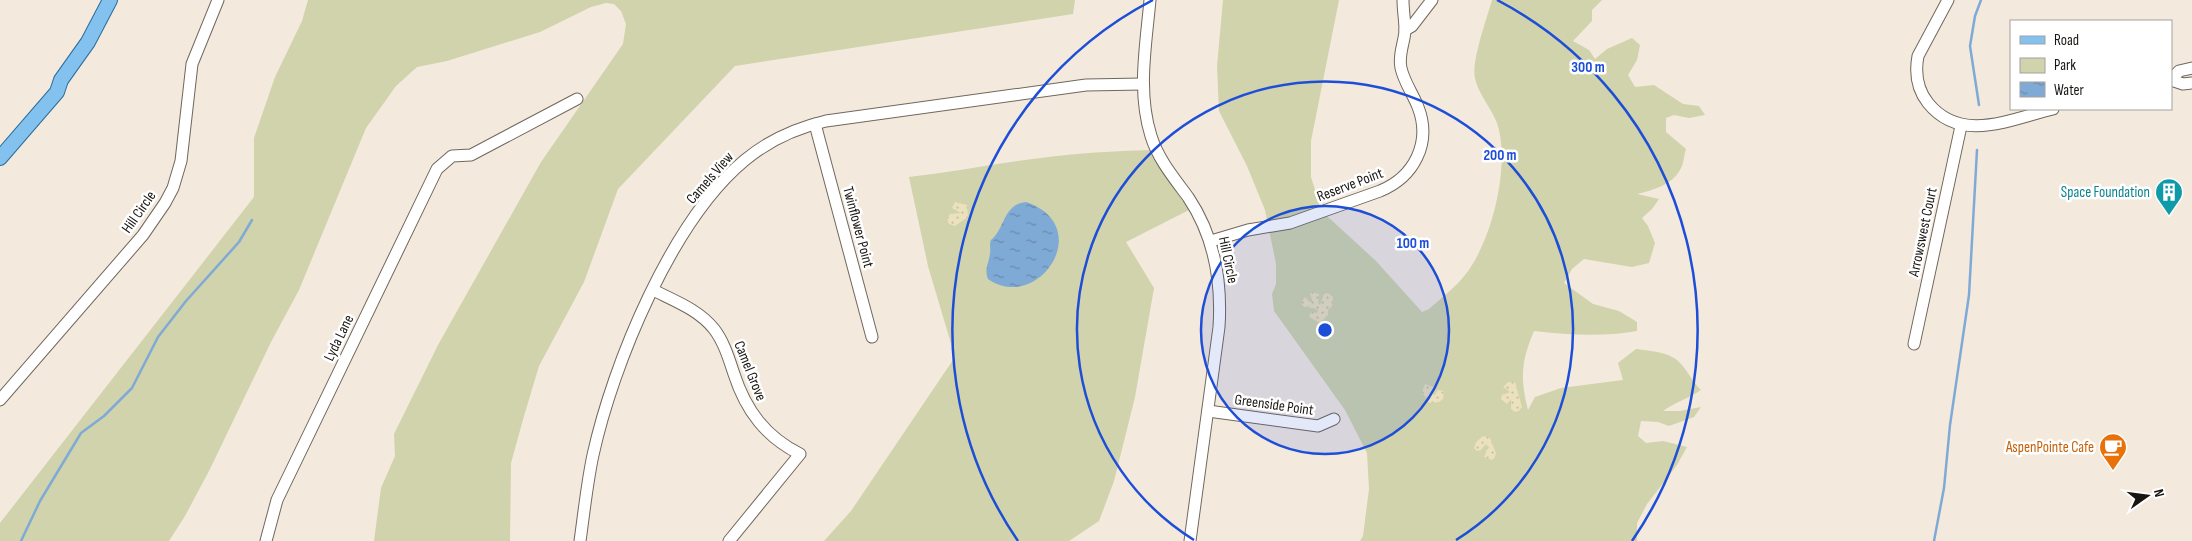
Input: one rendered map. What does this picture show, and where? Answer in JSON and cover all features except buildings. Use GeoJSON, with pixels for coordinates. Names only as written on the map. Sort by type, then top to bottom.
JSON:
{"type":"FeatureCollection","features":[{"type":"Feature","properties":{"kind":"main road"},"geometry":{"type":"LineString","coordinates":[[0,158],[57,92],[61,80],[88,42],[110,0]]}},
{"type":"Feature","properties":{"kind":"main road"},"geometry":{"type":"LineString","coordinates":[[0,144],[50,88],[61,80]]}},
{"type":"Feature","properties":{"kind":"street","name":"Hill Circle"},"geometry":{"type":"LineString","coordinates":[[0,400],[143,236],[166,203],[173,188],[181,161],[192,64],[218,0]]}},
{"type":"Feature","properties":{"kind":"street","name":"Hill Circle"},"geometry":{"type":"LineString","coordinates":[[1150,0],[1143,84],[1148,124],[1155,146],[1166,167],[1196,210],[1211,241],[1219,277],[1220,309],[1190,541]]}},
{"type":"Feature","properties":{"kind":"street","name":"Reserve Point"},"geometry":{"type":"LineString","coordinates":[[1211,241],[1255,228],[1290,223],[1390,187],[1405,176],[1417,159],[1423,139],[1420,114],[1401,69],[1400,50],[1405,30],[1403,0]]}},
{"type":"Feature","properties":{"kind":"street"},"geometry":{"type":"LineString","coordinates":[[1405,30],[1412,26],[1432,0]]}},
{"type":"Feature","properties":{"kind":"street"},"geometry":{"type":"LineString","coordinates":[[1948,0],[1918,56],[1916,74],[1922,93],[1930,105],[1946,120],[1961,126],[1983,126],[2049,110]]}},
{"type":"Feature","properties":{"kind":"street"},"geometry":{"type":"LineString","coordinates":[[2172,79],[2179,71],[2192,68]]}},
{"type":"Feature","properties":{"kind":"street"},"geometry":{"type":"LineString","coordinates":[[2172,80],[2183,84],[2192,82]]}},
{"type":"Feature","properties":{"kind":"street","name":"Camels View"},"geometry":{"type":"LineString","coordinates":[[580,541],[593,456],[604,412],[633,334],[653,290],[684,234],[704,205],[731,172],[751,155],[772,142],[815,124],[858,116],[1086,85],[1143,84]]}},
{"type":"Feature","properties":{"kind":"street","name":"Lyda Lane"},"geometry":{"type":"LineString","coordinates":[[266,541],[278,500],[437,168],[452,156],[471,155],[577,99]]}},
{"type":"Feature","properties":{"kind":"street","name":"Twinflower Point"},"geometry":{"type":"LineString","coordinates":[[815,124],[872,337]]}},
{"type":"Feature","properties":{"kind":"street","name":"Arrowswest Court"},"geometry":{"type":"LineString","coordinates":[[1914,344],[1961,126]]}},
{"type":"Feature","properties":{"kind":"street","name":"Camel Grove"},"geometry":{"type":"LineString","coordinates":[[653,290],[688,307],[707,322],[721,340],[742,398],[753,416],[783,446],[800,454],[729,541]]}},
{"type":"Feature","properties":{"kind":"street","name":"Greenside Point"},"geometry":{"type":"LineString","coordinates":[[1208,411],[1318,426],[1334,420]]}},
{"type":"Feature","properties":{"kind":"green space"},"geometry":{"type":"Polygon","coordinates":[[[308,0],[1075,0],[1073,14],[735,66],[618,189],[584,282],[539,366],[511,463],[510,541],[374,541],[381,488],[395,456],[394,434],[438,345],[541,162],[623,44],[626,24],[621,11],[614,4],[606,3],[591,7],[540,32],[447,61],[417,67],[396,86],[366,128],[299,290],[271,342],[210,469],[185,516],[169,541],[0,541],[0,523],[254,197],[254,138],[275,77],[302,21],[308,0]]]}},
{"type":"Feature","properties":{"kind":"green space"},"geometry":{"type":"Polygon","coordinates":[[[1223,0],[1339,0],[1311,141],[1311,177],[1320,206],[1327,216],[1376,261],[1422,312],[1429,309],[1457,284],[1475,261],[1491,223],[1496,202],[1502,159],[1501,140],[1497,123],[1477,84],[1474,71],[1477,51],[1492,0],[1602,0],[1592,10],[1592,21],[1573,41],[1589,50],[1595,59],[1607,49],[1632,38],[1640,45],[1637,60],[1628,75],[1635,87],[1654,85],[1683,104],[1699,106],[1705,115],[1689,118],[1674,115],[1666,118],[1666,132],[1686,149],[1682,166],[1677,174],[1662,186],[1637,194],[1659,199],[1642,218],[1648,226],[1655,243],[1649,263],[1632,267],[1584,259],[1572,269],[1564,283],[1593,304],[1619,311],[1637,322],[1637,331],[1586,335],[1534,331],[1524,361],[1523,379],[1528,410],[1535,397],[1561,388],[1623,380],[1618,363],[1636,349],[1660,353],[1677,360],[1701,390],[1663,411],[1680,411],[1701,407],[1694,417],[1669,426],[1658,422],[1641,421],[1638,436],[1646,443],[1663,441],[1687,447],[1677,465],[1647,504],[1637,523],[1637,541],[1360,541],[1363,536],[1369,489],[1367,453],[1345,410],[1274,311],[1272,294],[1276,284],[1276,264],[1265,210],[1247,166],[1219,111],[1217,66],[1223,0]]]}},
{"type":"Feature","properties":{"kind":"green space"},"geometry":{"type":"Polygon","coordinates":[[[1151,150],[1158,165],[1189,210],[1126,242],[1154,288],[1135,397],[1114,481],[1099,521],[1069,541],[824,541],[851,511],[955,357],[928,266],[909,177],[1055,156],[1151,150]]]}},
{"type":"Feature","properties":{"kind":"sand"},"geometry":{"type":"Polygon","coordinates":[[[955,202],[967,205],[968,217],[955,226],[949,224],[947,218],[950,214],[961,213],[952,208],[955,202]]]}},
{"type":"Feature","properties":{"kind":"sand"},"geometry":{"type":"Polygon","coordinates":[[[1312,292],[1319,294],[1318,303],[1320,305],[1324,294],[1328,293],[1333,297],[1328,315],[1320,323],[1309,317],[1311,312],[1317,313],[1318,310],[1304,307],[1301,303],[1305,297],[1310,302],[1313,302],[1310,294],[1312,292]]]}},
{"type":"Feature","properties":{"kind":"sand"},"geometry":{"type":"Polygon","coordinates":[[[1508,382],[1515,382],[1522,407],[1519,411],[1515,412],[1511,409],[1511,399],[1507,404],[1501,399],[1502,395],[1510,392],[1503,387],[1508,382]]]}},
{"type":"Feature","properties":{"kind":"sand"},"geometry":{"type":"Polygon","coordinates":[[[1425,384],[1433,387],[1434,396],[1438,390],[1444,391],[1443,399],[1439,402],[1429,403],[1422,392],[1425,384]]]}},
{"type":"Feature","properties":{"kind":"sand"},"geometry":{"type":"Polygon","coordinates":[[[1483,436],[1490,438],[1496,453],[1492,460],[1484,457],[1488,447],[1486,444],[1481,450],[1477,451],[1474,448],[1476,442],[1483,436]]]}},
{"type":"Feature","properties":{"kind":"water"},"geometry":{"type":"Polygon","coordinates":[[[1026,202],[1047,214],[1057,229],[1058,246],[1052,263],[1041,276],[1025,285],[1007,287],[988,279],[987,269],[990,242],[1013,207],[1026,202]]]}},
{"type":"Feature","properties":{"kind":"waterway"},"geometry":{"type":"LineString","coordinates":[[1979,105],[1970,46],[1975,16],[1981,0]]}},
{"type":"Feature","properties":{"kind":"waterway"},"geometry":{"type":"LineString","coordinates":[[1934,541],[1944,488],[1950,425],[1969,295],[1977,150]]}},
{"type":"Feature","properties":{"kind":"waterway"},"geometry":{"type":"LineString","coordinates":[[21,541],[40,501],[81,433],[104,416],[132,388],[158,337],[186,301],[239,242],[252,220]]}},
{"type":"Feature","properties":{"kind":"place","name":"Space Foundation"},"geometry":{"type":"Point","coordinates":[2169,216]}},
{"type":"Feature","properties":{"kind":"place","name":"AspenPointe Cafe"},"geometry":{"type":"Point","coordinates":[2113,471]}}]}
